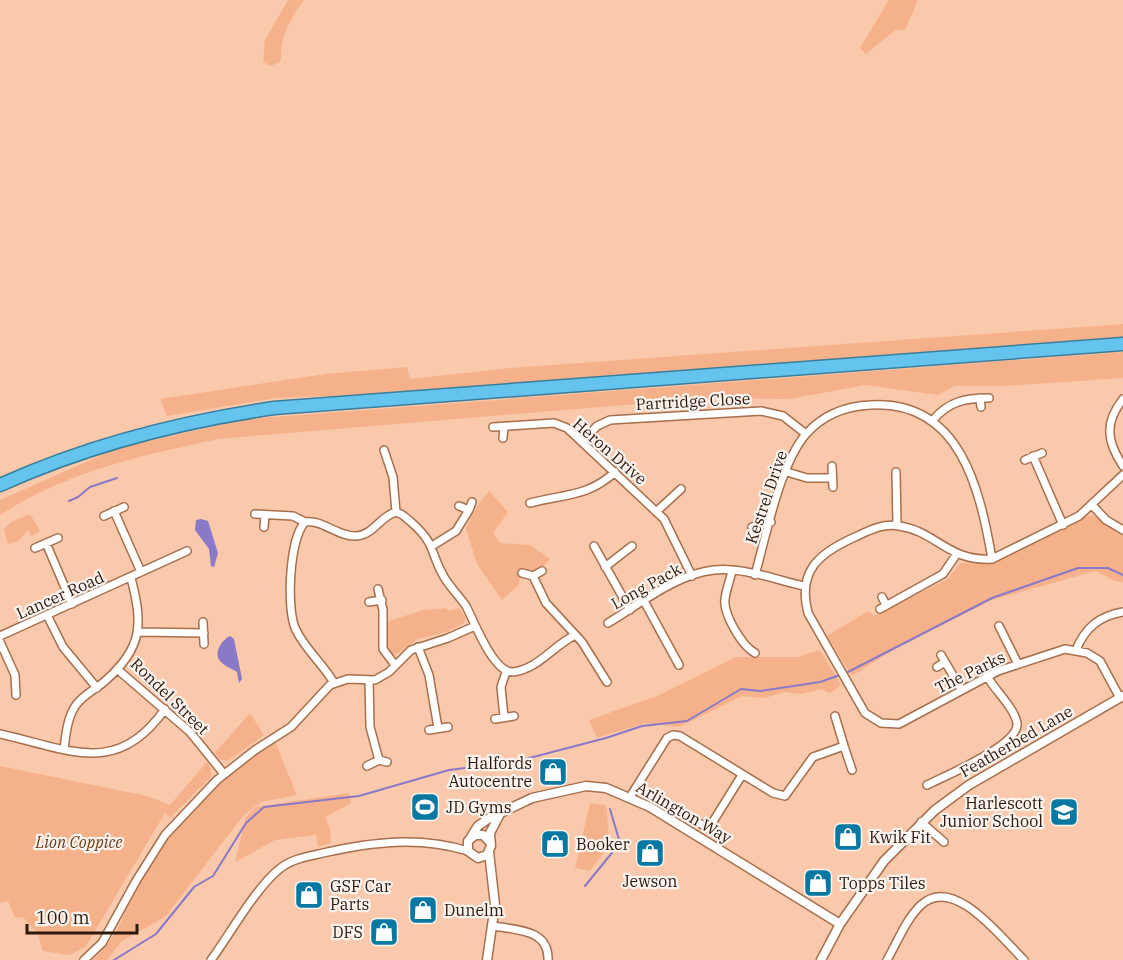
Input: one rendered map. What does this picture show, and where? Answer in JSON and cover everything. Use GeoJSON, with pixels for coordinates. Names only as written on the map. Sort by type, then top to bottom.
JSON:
{"type":"FeatureCollection","features":[{"type":"Feature","properties":{"kind":"highway"},"geometry":{"type":"LineString","coordinates":[[0,484],[114,441],[195,420],[274,408],[1123,344]]}},
{"type":"Feature","properties":{"kind":"street"},"geometry":{"type":"LineString","coordinates":[[980,398],[981,407]]}},
{"type":"Feature","properties":{"kind":"street"},"geometry":{"type":"LineString","coordinates":[[933,420],[942,409],[954,402],[989,398]]}},
{"type":"Feature","properties":{"kind":"street"},"geometry":{"type":"LineString","coordinates":[[1123,399],[1111,417],[1108,433],[1110,443],[1123,466]]}},
{"type":"Feature","properties":{"kind":"street","name":"Kestrel Drive"},"geometry":{"type":"LineString","coordinates":[[755,575],[794,453],[806,434],[825,417],[861,405],[893,405],[933,420],[958,449],[980,501],[993,559]]}},
{"type":"Feature","properties":{"kind":"street"},"geometry":{"type":"LineString","coordinates":[[720,412],[721,422]]}},
{"type":"Feature","properties":{"kind":"street","name":"Partridge Close"},"geometry":{"type":"LineString","coordinates":[[583,441],[597,426],[610,420],[720,412],[776,413],[806,434]]}},
{"type":"Feature","properties":{"kind":"street","name":"Heron Drive"},"geometry":{"type":"LineString","coordinates":[[493,427],[554,423],[567,428],[657,511],[669,528],[692,576]]}},
{"type":"Feature","properties":{"kind":"street"},"geometry":{"type":"LineString","coordinates":[[503,438],[504,426]]}},
{"type":"Feature","properties":{"kind":"street"},"geometry":{"type":"LineString","coordinates":[[384,450],[393,477],[396,512]]}},
{"type":"Feature","properties":{"kind":"street"},"geometry":{"type":"LineString","coordinates":[[1024,460],[1041,453]]}},
{"type":"Feature","properties":{"kind":"street"},"geometry":{"type":"LineString","coordinates":[[1034,456],[1063,525]]}},
{"type":"Feature","properties":{"kind":"street"},"geometry":{"type":"LineString","coordinates":[[832,466],[833,486]]}},
{"type":"Feature","properties":{"kind":"street"},"geometry":{"type":"LineString","coordinates":[[530,503],[583,493],[599,486],[615,472]]}},
{"type":"Feature","properties":{"kind":"street"},"geometry":{"type":"LineString","coordinates":[[787,472],[807,478],[832,478]]}},
{"type":"Feature","properties":{"kind":"street"},"geometry":{"type":"LineString","coordinates":[[896,472],[899,482],[897,525]]}},
{"type":"Feature","properties":{"kind":"street"},"geometry":{"type":"LineString","coordinates":[[804,586],[814,564],[824,554],[876,527],[897,525],[922,534],[956,555],[978,560],[993,559],[1063,525],[1093,506],[1123,475]]}},
{"type":"Feature","properties":{"kind":"street"},"geometry":{"type":"LineString","coordinates":[[657,511],[681,489]]}},
{"type":"Feature","properties":{"kind":"street"},"geometry":{"type":"LineString","coordinates":[[673,497],[678,503]]}},
{"type":"Feature","properties":{"kind":"street"},"geometry":{"type":"LineString","coordinates":[[432,546],[456,531],[472,502]]}},
{"type":"Feature","properties":{"kind":"street"},"geometry":{"type":"LineString","coordinates":[[459,506],[469,510]]}},
{"type":"Feature","properties":{"kind":"street"},"geometry":{"type":"LineString","coordinates":[[1093,506],[1106,520],[1123,530]]}},
{"type":"Feature","properties":{"kind":"street"},"geometry":{"type":"LineString","coordinates":[[104,516],[124,507]]}},
{"type":"Feature","properties":{"kind":"street"},"geometry":{"type":"LineString","coordinates":[[114,511],[141,572]]}},
{"type":"Feature","properties":{"kind":"street"},"geometry":{"type":"LineString","coordinates":[[255,514],[293,516],[345,535],[359,536],[373,530],[396,512]]}},
{"type":"Feature","properties":{"kind":"street"},"geometry":{"type":"LineString","coordinates":[[396,512],[403,514],[422,532],[432,546],[444,578],[461,599],[484,644],[506,672]]}},
{"type":"Feature","properties":{"kind":"street"},"geometry":{"type":"LineString","coordinates":[[264,527],[265,514]]}},
{"type":"Feature","properties":{"kind":"street"},"geometry":{"type":"LineString","coordinates":[[748,520],[757,536]]}},
{"type":"Feature","properties":{"kind":"street"},"geometry":{"type":"LineString","coordinates":[[305,522],[296,539],[292,556],[292,622],[298,635],[322,662],[334,683]]}},
{"type":"Feature","properties":{"kind":"street"},"geometry":{"type":"LineString","coordinates":[[752,528],[771,522]]}},
{"type":"Feature","properties":{"kind":"street"},"geometry":{"type":"LineString","coordinates":[[34,548],[58,537]]}},
{"type":"Feature","properties":{"kind":"street"},"geometry":{"type":"LineString","coordinates":[[46,543],[72,604]]}},
{"type":"Feature","properties":{"kind":"street"},"geometry":{"type":"LineString","coordinates":[[594,546],[630,610]]}},
{"type":"Feature","properties":{"kind":"street"},"geometry":{"type":"LineString","coordinates":[[605,567],[632,546]]}},
{"type":"Feature","properties":{"kind":"street"},"geometry":{"type":"LineString","coordinates":[[131,578],[187,551]]}},
{"type":"Feature","properties":{"kind":"street"},"geometry":{"type":"LineString","coordinates":[[882,597],[883,607],[943,574],[956,555]]}},
{"type":"Feature","properties":{"kind":"street","name":"Long Pack"},"geometry":{"type":"LineString","coordinates":[[608,623],[692,576],[714,570],[755,575],[804,586]]}},
{"type":"Feature","properties":{"kind":"street"},"geometry":{"type":"LineString","coordinates":[[522,573],[533,576],[542,571]]}},
{"type":"Feature","properties":{"kind":"street"},"geometry":{"type":"LineString","coordinates":[[732,571],[725,606],[748,652]]}},
{"type":"Feature","properties":{"kind":"street"},"geometry":{"type":"LineString","coordinates":[[533,576],[546,603],[575,635],[607,682]]}},
{"type":"Feature","properties":{"kind":"street","name":"Lancer Road"},"geometry":{"type":"LineString","coordinates":[[0,636],[131,578]]}},
{"type":"Feature","properties":{"kind":"street","name":"Rondel Street"},"geometry":{"type":"LineString","coordinates":[[131,578],[140,616],[139,632],[135,644],[117,669],[199,742],[224,774]]}},
{"type":"Feature","properties":{"kind":"street","name":"The Parks"},"geometry":{"type":"LineString","coordinates":[[804,586],[808,613],[866,713],[873,720],[890,725],[899,724],[987,676],[1052,651],[1076,650]]}},
{"type":"Feature","properties":{"kind":"street"},"geometry":{"type":"LineString","coordinates":[[378,589],[382,600],[384,624],[382,649],[395,665]]}},
{"type":"Feature","properties":{"kind":"street"},"geometry":{"type":"LineString","coordinates":[[369,602],[382,600]]}},
{"type":"Feature","properties":{"kind":"street"},"geometry":{"type":"LineString","coordinates":[[644,601],[679,665]]}},
{"type":"Feature","properties":{"kind":"street"},"geometry":{"type":"LineString","coordinates":[[1122,697],[1100,661],[1076,650],[1088,628],[1112,614],[1123,612]]}},
{"type":"Feature","properties":{"kind":"street"},"geometry":{"type":"LineString","coordinates":[[47,615],[63,647],[96,688]]}},
{"type":"Feature","properties":{"kind":"street"},"geometry":{"type":"LineString","coordinates":[[203,622],[204,644]]}},
{"type":"Feature","properties":{"kind":"street"},"geometry":{"type":"LineString","coordinates":[[84,960],[102,943],[136,881],[165,835],[199,797],[224,774],[255,750],[291,727],[334,683],[348,679],[369,680],[381,677],[418,646],[448,638],[475,626]]}},
{"type":"Feature","properties":{"kind":"street"},"geometry":{"type":"LineString","coordinates":[[999,627],[1000,637],[1018,664]]}},
{"type":"Feature","properties":{"kind":"street"},"geometry":{"type":"LineString","coordinates":[[139,632],[204,633]]}},
{"type":"Feature","properties":{"kind":"street"},"geometry":{"type":"LineString","coordinates":[[506,672],[530,668],[551,649],[575,635]]}},
{"type":"Feature","properties":{"kind":"street"},"geometry":{"type":"LineString","coordinates":[[0,642],[15,675],[16,695]]}},
{"type":"Feature","properties":{"kind":"street"},"geometry":{"type":"LineString","coordinates":[[418,646],[429,675],[438,728]]}},
{"type":"Feature","properties":{"kind":"street"},"geometry":{"type":"LineString","coordinates":[[673,652],[681,649]]}},
{"type":"Feature","properties":{"kind":"street"},"geometry":{"type":"LineString","coordinates":[[937,667],[943,659],[961,689]]}},
{"type":"Feature","properties":{"kind":"street"},"geometry":{"type":"LineString","coordinates":[[63,749],[70,714],[83,697],[117,669]]}},
{"type":"Feature","properties":{"kind":"street"},"geometry":{"type":"LineString","coordinates":[[504,717],[501,687],[506,672]]}},
{"type":"Feature","properties":{"kind":"street"},"geometry":{"type":"LineString","coordinates":[[927,785],[937,785],[1005,744],[1016,730],[1017,722],[1013,712],[994,690],[987,676]]}},
{"type":"Feature","properties":{"kind":"street"},"geometry":{"type":"LineString","coordinates":[[367,766],[383,761],[370,727],[369,680]]}},
{"type":"Feature","properties":{"kind":"street","name":"Featherbed Lane"},"geometry":{"type":"LineString","coordinates":[[821,960],[840,924],[884,861],[921,822],[969,785],[1122,697]]}},
{"type":"Feature","properties":{"kind":"street"},"geometry":{"type":"LineString","coordinates":[[0,734],[63,749],[103,754],[123,749],[143,736],[165,710]]}},
{"type":"Feature","properties":{"kind":"street"},"geometry":{"type":"LineString","coordinates":[[495,719],[514,716]]}},
{"type":"Feature","properties":{"kind":"street"},"geometry":{"type":"LineString","coordinates":[[834,716],[852,771]]}},
{"type":"Feature","properties":{"kind":"street"},"geometry":{"type":"LineString","coordinates":[[429,730],[448,727]]}},
{"type":"Feature","properties":{"kind":"street"},"geometry":{"type":"LineString","coordinates":[[630,797],[667,738],[673,735],[680,736],[773,793],[785,796],[813,757],[844,746]]}},
{"type":"Feature","properties":{"kind":"street"},"geometry":{"type":"LineString","coordinates":[[709,828],[742,775]]}},
{"type":"Feature","properties":{"kind":"street","name":"Arlington Way"},"geometry":{"type":"LineString","coordinates":[[470,839],[478,826],[548,793],[586,786],[606,788],[630,797],[840,924]]}},
{"type":"Feature","properties":{"kind":"street"},"geometry":{"type":"LineString","coordinates":[[487,960],[494,926],[489,840],[490,832],[500,814]]}},
{"type":"Feature","properties":{"kind":"street"},"geometry":{"type":"LineString","coordinates":[[921,822],[944,842]]}},
{"type":"Feature","properties":{"kind":"street"},"geometry":{"type":"LineString","coordinates":[[701,824],[717,834]]}},
{"type":"Feature","properties":{"kind":"street"},"geometry":{"type":"LineString","coordinates":[[447,845],[470,839],[479,834],[489,840]]}},
{"type":"Feature","properties":{"kind":"street"},"geometry":{"type":"LineString","coordinates":[[468,851],[470,839]]}},
{"type":"Feature","properties":{"kind":"street"},"geometry":{"type":"LineString","coordinates":[[211,960],[269,879],[295,859],[380,842],[407,841],[447,845],[468,851],[478,858],[492,882]]}},
{"type":"Feature","properties":{"kind":"street"},"geometry":{"type":"LineString","coordinates":[[478,858],[489,852]]}},
{"type":"Feature","properties":{"kind":"street"},"geometry":{"type":"LineString","coordinates":[[887,960],[922,904],[937,897],[960,900],[1024,960]]}},
{"type":"Feature","properties":{"kind":"street"},"geometry":{"type":"LineString","coordinates":[[494,926],[530,932],[540,938],[548,949],[548,960]]}},
{"type":"Feature","properties":{"kind":"green space"},"geometry":{"type":"Polygon","coordinates":[[[288,0],[304,0],[287,29],[282,44],[281,61],[271,66],[263,62],[265,40],[288,0]]]}},
{"type":"Feature","properties":{"kind":"green space"},"geometry":{"type":"Polygon","coordinates":[[[889,0],[918,0],[905,30],[895,30],[866,54],[860,48],[889,0]]]}},
{"type":"Feature","properties":{"kind":"green space"},"geometry":{"type":"Polygon","coordinates":[[[1123,324],[1123,337],[404,393],[276,398],[167,416],[160,399],[325,374],[407,367],[410,379],[511,368],[1123,324]]]}},
{"type":"Feature","properties":{"kind":"green space"},"geometry":{"type":"Polygon","coordinates":[[[1123,352],[1123,378],[1005,386],[955,386],[938,395],[866,385],[789,399],[709,398],[218,439],[133,459],[78,476],[25,500],[0,515],[0,500],[118,448],[248,419],[1123,352]]]}},
{"type":"Feature","properties":{"kind":"green space"},"geometry":{"type":"Polygon","coordinates":[[[489,491],[508,512],[493,533],[500,543],[530,545],[550,559],[542,568],[531,572],[521,568],[519,584],[502,600],[477,564],[466,529],[477,506],[489,491]]]}},
{"type":"Feature","properties":{"kind":"green space"},"geometry":{"type":"Polygon","coordinates":[[[30,514],[40,531],[32,536],[28,530],[18,541],[8,544],[4,529],[11,522],[30,514]]]}},
{"type":"Feature","properties":{"kind":"green space"},"geometry":{"type":"Polygon","coordinates":[[[1086,516],[1095,516],[1123,535],[1123,582],[1115,581],[1095,571],[992,600],[896,648],[852,676],[827,636],[868,611],[874,616],[948,579],[960,563],[985,564],[1012,555],[1086,516]]]}},
{"type":"Feature","properties":{"kind":"green space"},"geometry":{"type":"Polygon","coordinates":[[[446,608],[449,611],[459,608],[465,617],[464,623],[446,632],[418,639],[395,655],[386,651],[386,622],[423,610],[446,608]]]}},
{"type":"Feature","properties":{"kind":"green space"},"geometry":{"type":"Polygon","coordinates":[[[820,650],[841,685],[830,693],[822,689],[801,694],[784,692],[765,698],[742,696],[679,727],[645,723],[597,738],[589,720],[657,696],[736,657],[798,657],[820,650]]]}},
{"type":"Feature","properties":{"kind":"green space"},"geometry":{"type":"Polygon","coordinates":[[[250,713],[264,735],[228,761],[219,759],[215,753],[250,713]]]}},
{"type":"Feature","properties":{"kind":"green space"},"geometry":{"type":"Polygon","coordinates":[[[275,742],[297,795],[261,802],[243,816],[165,917],[122,941],[107,960],[92,960],[113,937],[126,908],[163,845],[191,810],[246,762],[275,742]]]}},
{"type":"Feature","properties":{"kind":"green space","name":"Lion Coppice"},"geometry":{"type":"Polygon","coordinates":[[[207,762],[211,769],[211,777],[170,818],[165,813],[86,946],[70,955],[43,951],[38,934],[23,917],[15,918],[8,901],[0,903],[0,766],[147,796],[170,805],[207,762]]]}},
{"type":"Feature","properties":{"kind":"green space"},"geometry":{"type":"Polygon","coordinates":[[[349,793],[351,803],[325,817],[330,829],[331,843],[318,847],[316,835],[275,840],[235,862],[246,817],[256,807],[349,793]]]}},
{"type":"Feature","properties":{"kind":"green space"},"geometry":{"type":"Polygon","coordinates":[[[590,803],[606,805],[610,844],[590,871],[575,868],[590,803]]]}},
{"type":"Feature","properties":{"kind":"shaded area"},"geometry":{"type":"Polygon","coordinates":[[[196,520],[208,521],[218,553],[214,567],[211,566],[209,549],[195,530],[196,520]]]}},
{"type":"Feature","properties":{"kind":"shaded area"},"geometry":{"type":"Polygon","coordinates":[[[230,636],[234,639],[242,679],[239,683],[237,672],[223,664],[218,657],[220,646],[230,636]]]}},
{"type":"Feature","properties":{"kind":"waterway"},"geometry":{"type":"LineString","coordinates":[[69,501],[90,487],[117,478]]}},
{"type":"Feature","properties":{"kind":"waterway"},"geometry":{"type":"LineString","coordinates":[[846,673],[992,598],[1078,568],[1108,568],[1123,575]]}},
{"type":"Feature","properties":{"kind":"waterway"},"geometry":{"type":"LineString","coordinates":[[114,960],[156,934],[194,887],[213,876],[246,823],[264,807],[359,796],[449,770],[514,762],[606,738],[642,726],[687,721],[741,689],[760,691],[820,682],[840,675]]}},
{"type":"Feature","properties":{"kind":"waterway"},"geometry":{"type":"LineString","coordinates":[[585,886],[620,843],[610,809]]}},
{"type":"Feature","properties":{"kind":"place","name":"Halfords Autocentre"},"geometry":{"type":"Point","coordinates":[553,772]}},
{"type":"Feature","properties":{"kind":"place","name":"JD Gyms"},"geometry":{"type":"Point","coordinates":[425,807]}},
{"type":"Feature","properties":{"kind":"place","name":"Harlescott Junior School"},"geometry":{"type":"Point","coordinates":[1064,812]}},
{"type":"Feature","properties":{"kind":"place","name":"Kwik Fit"},"geometry":{"type":"Point","coordinates":[848,837]}},
{"type":"Feature","properties":{"kind":"place","name":"Booker"},"geometry":{"type":"Point","coordinates":[555,844]}},
{"type":"Feature","properties":{"kind":"place","name":"Jewson"},"geometry":{"type":"Point","coordinates":[650,853]}},
{"type":"Feature","properties":{"kind":"place","name":"Topps Tiles"},"geometry":{"type":"Point","coordinates":[818,883]}},
{"type":"Feature","properties":{"kind":"place","name":"GSF Car Parts"},"geometry":{"type":"Point","coordinates":[309,895]}},
{"type":"Feature","properties":{"kind":"place","name":"Dunelm"},"geometry":{"type":"Point","coordinates":[423,910]}},
{"type":"Feature","properties":{"kind":"place","name":"DFS"},"geometry":{"type":"Point","coordinates":[384,932]}}]}
